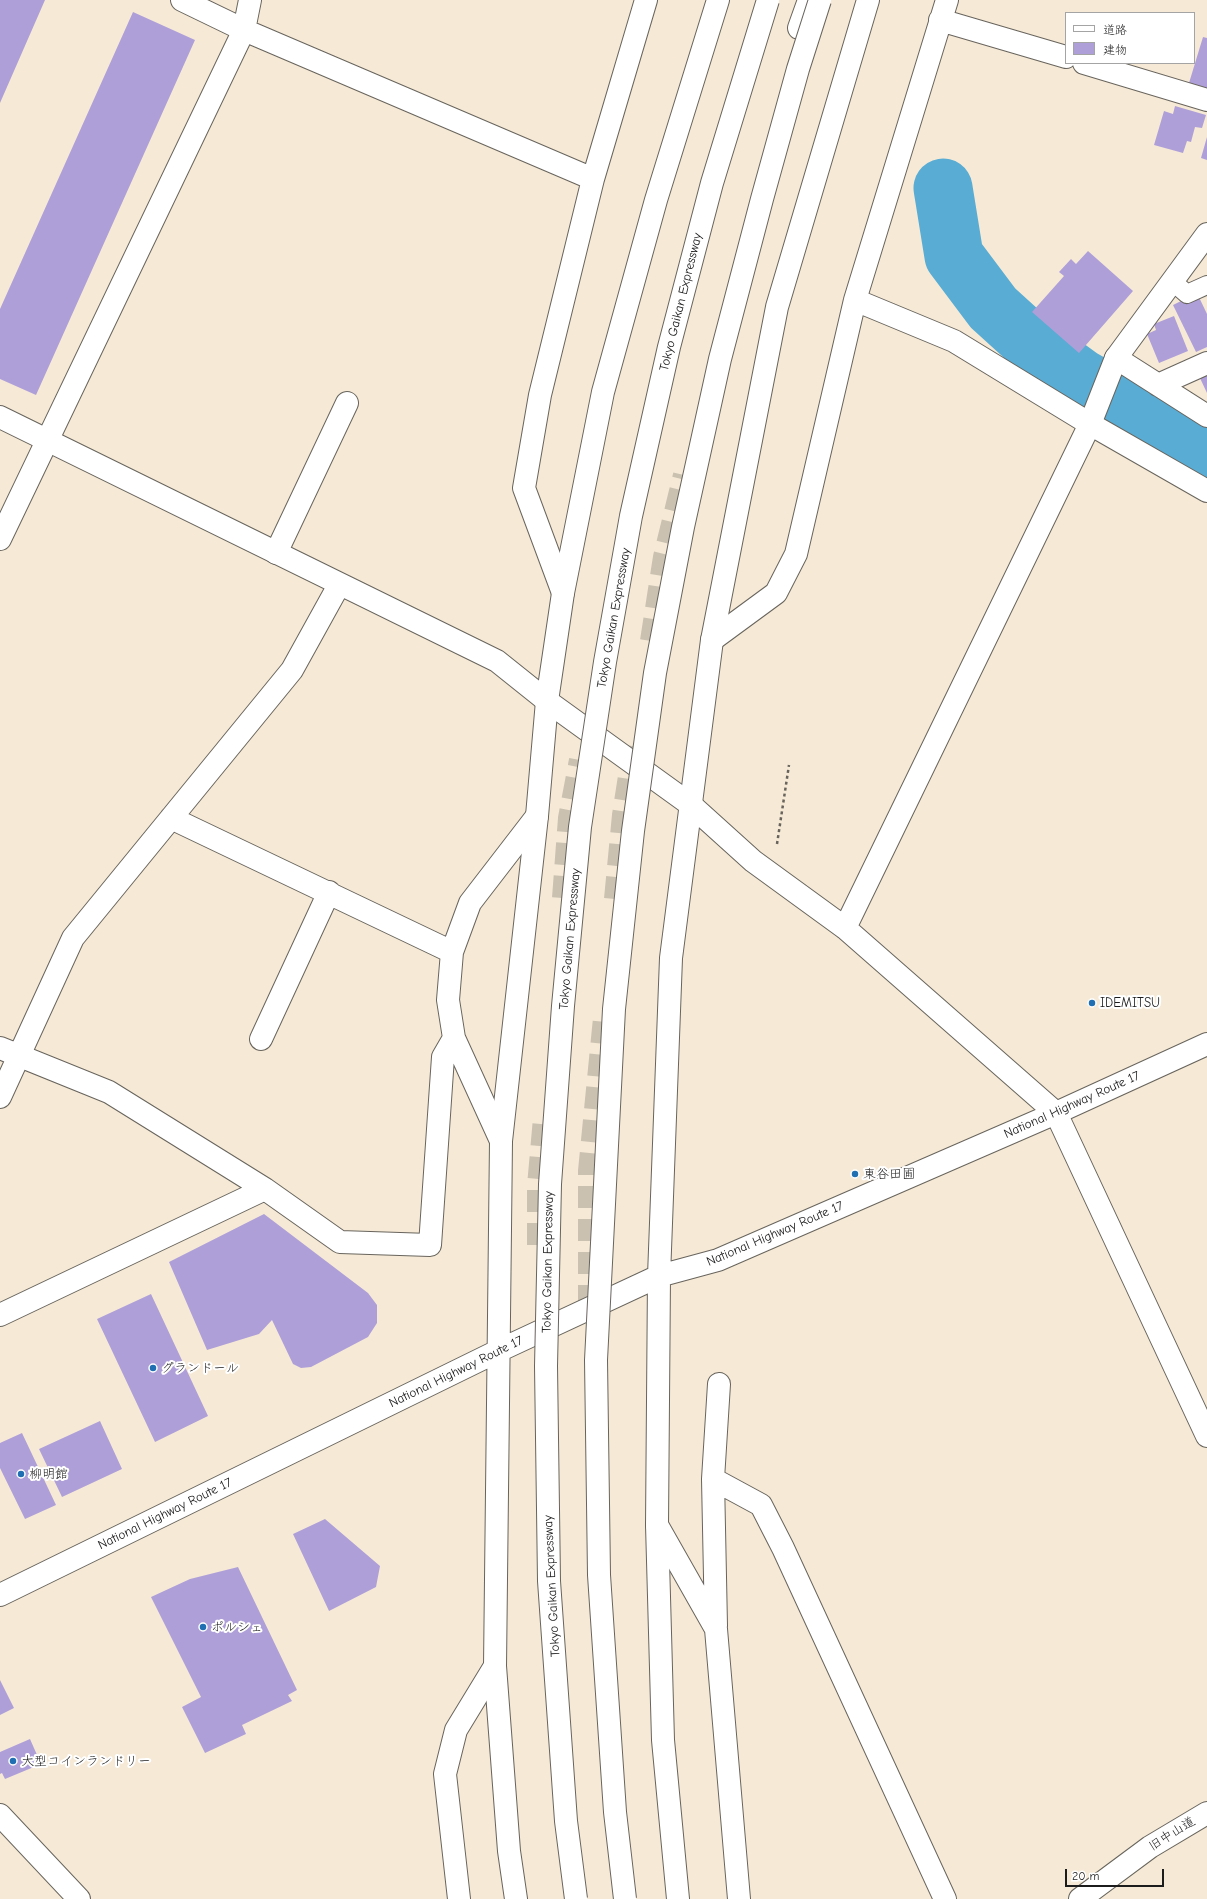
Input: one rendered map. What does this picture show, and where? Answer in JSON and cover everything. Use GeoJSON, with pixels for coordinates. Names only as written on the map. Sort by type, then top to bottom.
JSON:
{"type":"FeatureCollection","features":[{"type":"Feature","properties":{"kind":"main road"},"geometry":{"type":"LineString","coordinates":[[182,0],[244,30],[594,179]]}},
{"type":"Feature","properties":{"kind":"main road"},"geometry":{"type":"LineString","coordinates":[[0,539],[244,30],[250,0]]}},
{"type":"Feature","properties":{"kind":"main road"},"geometry":{"type":"LineString","coordinates":[[563,592],[524,488],[540,394],[594,179],[646,0]]}},
{"type":"Feature","properties":{"kind":"main road"},"geometry":{"type":"LineString","coordinates":[[516,1899],[509,1851],[495,1666],[501,1141],[537,816],[547,701],[563,592],[603,392],[656,200],[718,0]]}},
{"type":"Feature","properties":{"kind":"main road"},"geometry":{"type":"LineString","coordinates":[[799,28],[809,0]]}},
{"type":"Feature","properties":{"kind":"main road"},"geometry":{"type":"LineString","coordinates":[[625,1899],[615,1812],[598,1575],[596,1360],[614,1009],[633,831],[648,721],[655,673],[683,527],[720,359],[764,191],[798,69],[820,0]]}},
{"type":"Feature","properties":{"kind":"main road"},"geometry":{"type":"LineString","coordinates":[[678,1899],[663,1740],[657,1525],[659,1276],[671,958],[712,640],[777,307],[868,0]]}},
{"type":"Feature","properties":{"kind":"main road","name":"Tokyo Gaikan Expressway"},"geometry":{"type":"LineString","coordinates":[[576,1899],[566,1820],[549,1580],[546,1366],[550,1184],[563,1006],[580,827],[605,662],[632,516],[668,347],[761,2]]}},
{"type":"Feature","properties":{"kind":"main road"},"geometry":{"type":"LineString","coordinates":[[712,640],[776,593],[796,554],[855,300],[944,10],[1065,57]]}},
{"type":"Feature","properties":{"kind":"main road"},"geometry":{"type":"LineString","coordinates":[[1087,64],[1207,100]]}},
{"type":"Feature","properties":{"kind":"main road"},"geometry":{"type":"LineString","coordinates":[[844,928],[1090,424],[1116,358],[1207,234]]}},
{"type":"Feature","properties":{"kind":"main road"},"geometry":{"type":"LineString","coordinates":[[855,300],[954,341],[1090,424],[1207,491]]}},
{"type":"Feature","properties":{"kind":"main road"},"geometry":{"type":"LineString","coordinates":[[1116,358],[1207,416]]}},
{"type":"Feature","properties":{"kind":"main road"},"geometry":{"type":"LineString","coordinates":[[1158,385],[1207,363]]}},
{"type":"Feature","properties":{"kind":"main road"},"geometry":{"type":"LineString","coordinates":[[276,553],[347,403]]}},
{"type":"Feature","properties":{"kind":"main road"},"geometry":{"type":"LineString","coordinates":[[0,417],[496,661],[547,701],[691,805],[753,861],[844,928],[1056,1113],[1207,1436]]}},
{"type":"Feature","properties":{"kind":"main road"},"geometry":{"type":"LineString","coordinates":[[0,1097],[9,1052],[73,938],[292,670],[339,585]]}},
{"type":"Feature","properties":{"kind":"main road"},"geometry":{"type":"LineString","coordinates":[[501,1141],[454,1038],[448,1000],[452,952],[470,903],[537,816]]}},
{"type":"Feature","properties":{"kind":"main road"},"geometry":{"type":"LineString","coordinates":[[171,818],[329,892],[452,952]]}},
{"type":"Feature","properties":{"kind":"main road"},"geometry":{"type":"LineString","coordinates":[[261,1039],[329,892]]}},
{"type":"Feature","properties":{"kind":"main road"},"geometry":{"type":"LineString","coordinates":[[9,1052],[109,1092],[265,1189],[340,1242],[430,1245],[443,1057],[454,1038]]}},
{"type":"Feature","properties":{"kind":"main road","name":"National Highway Route 17"},"geometry":{"type":"LineString","coordinates":[[0,1595],[498,1351],[659,1276],[718,1260],[1056,1113],[1207,1044]]}},
{"type":"Feature","properties":{"kind":"main road"},"geometry":{"type":"LineString","coordinates":[[0,1315],[265,1189]]}},
{"type":"Feature","properties":{"kind":"main road"},"geometry":{"type":"LineString","coordinates":[[719,1384],[713,1480],[716,1629],[740,1899]]}},
{"type":"Feature","properties":{"kind":"main road"},"geometry":{"type":"LineString","coordinates":[[713,1480],[761,1505],[783,1548],[945,1899]]}},
{"type":"Feature","properties":{"kind":"main road"},"geometry":{"type":"LineString","coordinates":[[657,1525],[716,1629]]}},
{"type":"Feature","properties":{"kind":"main road"},"geometry":{"type":"LineString","coordinates":[[459,1899],[445,1774],[456,1730],[495,1666]]}},
{"type":"Feature","properties":{"kind":"main road","name":"旧中山道"},"geometry":{"type":"LineString","coordinates":[[1080,1899],[1150,1847],[1207,1813]]}},
{"type":"Feature","properties":{"kind":"main road"},"geometry":{"type":"LineString","coordinates":[[0,1815],[79,1899]]}},
{"type":"Feature","properties":{"kind":"lane"},"geometry":{"type":"LineString","coordinates":[[1172,282],[1187,294],[1207,285]]}},
{"type":"Feature","properties":{"kind":"path"},"geometry":{"type":"LineString","coordinates":[[777,848],[789,765]]}},
{"type":"Feature","properties":{"kind":"building"},"geometry":{"type":"Polygon","coordinates":[[[0,0],[45,0],[0,103],[0,0]]]}},
{"type":"Feature","properties":{"kind":"building"},"geometry":{"type":"Polygon","coordinates":[[[133,12],[195,40],[36,395],[0,379],[0,309],[133,12]]]}},
{"type":"Feature","properties":{"kind":"building"},"geometry":{"type":"Polygon","coordinates":[[[1203,37],[1207,38],[1207,89],[1189,83],[1203,37]]]}},
{"type":"Feature","properties":{"kind":"building"},"geometry":{"type":"Polygon","coordinates":[[[1175,106],[1206,115],[1202,128],[1195,127],[1191,142],[1187,141],[1183,153],[1154,145],[1164,111],[1173,114],[1175,106]]]}},
{"type":"Feature","properties":{"kind":"building"},"geometry":{"type":"Polygon","coordinates":[[[1207,137],[1207,160],[1201,158],[1207,137]]]}},
{"type":"Feature","properties":{"kind":"building"},"geometry":{"type":"Polygon","coordinates":[[[1088,251],[1133,291],[1079,353],[1032,312],[1064,276],[1059,272],[1071,259],[1076,264],[1088,251]]]}},
{"type":"Feature","properties":{"kind":"building"},"geometry":{"type":"Polygon","coordinates":[[[1197,293],[1207,314],[1207,347],[1196,352],[1173,305],[1197,293]]]}},
{"type":"Feature","properties":{"kind":"building"},"geometry":{"type":"Polygon","coordinates":[[[1174,316],[1188,351],[1159,363],[1147,334],[1156,330],[1154,324],[1174,316]]]}},
{"type":"Feature","properties":{"kind":"building"},"geometry":{"type":"Polygon","coordinates":[[[1207,372],[1207,393],[1199,376],[1207,372]]]}},
{"type":"Feature","properties":{"kind":"building"},"geometry":{"type":"Polygon","coordinates":[[[264,1214],[368,1293],[377,1305],[377,1323],[368,1337],[311,1367],[301,1368],[293,1364],[272,1320],[259,1334],[207,1350],[169,1262],[264,1214]]]}},
{"type":"Feature","properties":{"kind":"building","name":"グランドール"},"geometry":{"type":"Polygon","coordinates":[[[151,1294],[208,1416],[155,1442],[97,1319],[151,1294]]]}},
{"type":"Feature","properties":{"kind":"building"},"geometry":{"type":"Polygon","coordinates":[[[100,1421],[122,1469],[62,1497],[39,1449],[100,1421]]]}},
{"type":"Feature","properties":{"kind":"building"},"geometry":{"type":"Polygon","coordinates":[[[22,1433],[56,1505],[25,1519],[0,1468],[0,1443],[22,1433]]]}},
{"type":"Feature","properties":{"kind":"building"},"geometry":{"type":"Polygon","coordinates":[[[325,1519],[380,1566],[376,1587],[329,1611],[293,1534],[325,1519]]]}},
{"type":"Feature","properties":{"kind":"building"},"geometry":{"type":"Polygon","coordinates":[[[238,1567],[297,1690],[288,1695],[292,1701],[242,1725],[246,1734],[205,1753],[182,1707],[201,1697],[151,1597],[190,1579],[238,1567]]]}},
{"type":"Feature","properties":{"kind":"building"},"geometry":{"type":"Polygon","coordinates":[[[0,1680],[14,1708],[0,1715],[0,1680]]]}},
{"type":"Feature","properties":{"kind":"building"},"geometry":{"type":"Polygon","coordinates":[[[30,1739],[41,1764],[5,1779],[2,1773],[0,1774],[0,1752],[30,1739]]]}},
{"type":"Feature","properties":{"kind":"waterway"},"geometry":{"type":"LineString","coordinates":[[943,188],[954,256],[993,308],[1026,338],[1081,378],[1207,450]]}},
{"type":"Feature","properties":{"kind":"tunnel"},"geometry":{"type":"LineString","coordinates":[[651,641],[664,557],[684,475]]}},
{"type":"Feature","properties":{"kind":"tunnel"},"geometry":{"type":"LineString","coordinates":[[615,899],[623,815],[634,744]]}},
{"type":"Feature","properties":{"kind":"tunnel"},"geometry":{"type":"LineString","coordinates":[[563,898],[569,818],[580,760]]}},
{"type":"Feature","properties":{"kind":"tunnel"},"geometry":{"type":"LineString","coordinates":[[589,1307],[589,1171],[604,1018]]}},
{"type":"Feature","properties":{"kind":"tunnel"},"geometry":{"type":"LineString","coordinates":[[538,1245],[538,1186],[544,1118]]}},
{"type":"Feature","properties":{"kind":"place","name":"IDEMITSU"},"geometry":{"type":"Point","coordinates":[1092,1003]}},
{"type":"Feature","properties":{"kind":"place","name":"東谷田圃"},"geometry":{"type":"Point","coordinates":[855,1174]}},
{"type":"Feature","properties":{"kind":"place","name":"グランドール"},"geometry":{"type":"Point","coordinates":[153,1368]}},
{"type":"Feature","properties":{"kind":"place","name":"柳明館"},"geometry":{"type":"Point","coordinates":[21,1474]}},
{"type":"Feature","properties":{"kind":"place","name":"ポルシェ"},"geometry":{"type":"Point","coordinates":[203,1627]}},
{"type":"Feature","properties":{"kind":"place","name":"大型コインランドリー"},"geometry":{"type":"Point","coordinates":[13,1761]}}]}
